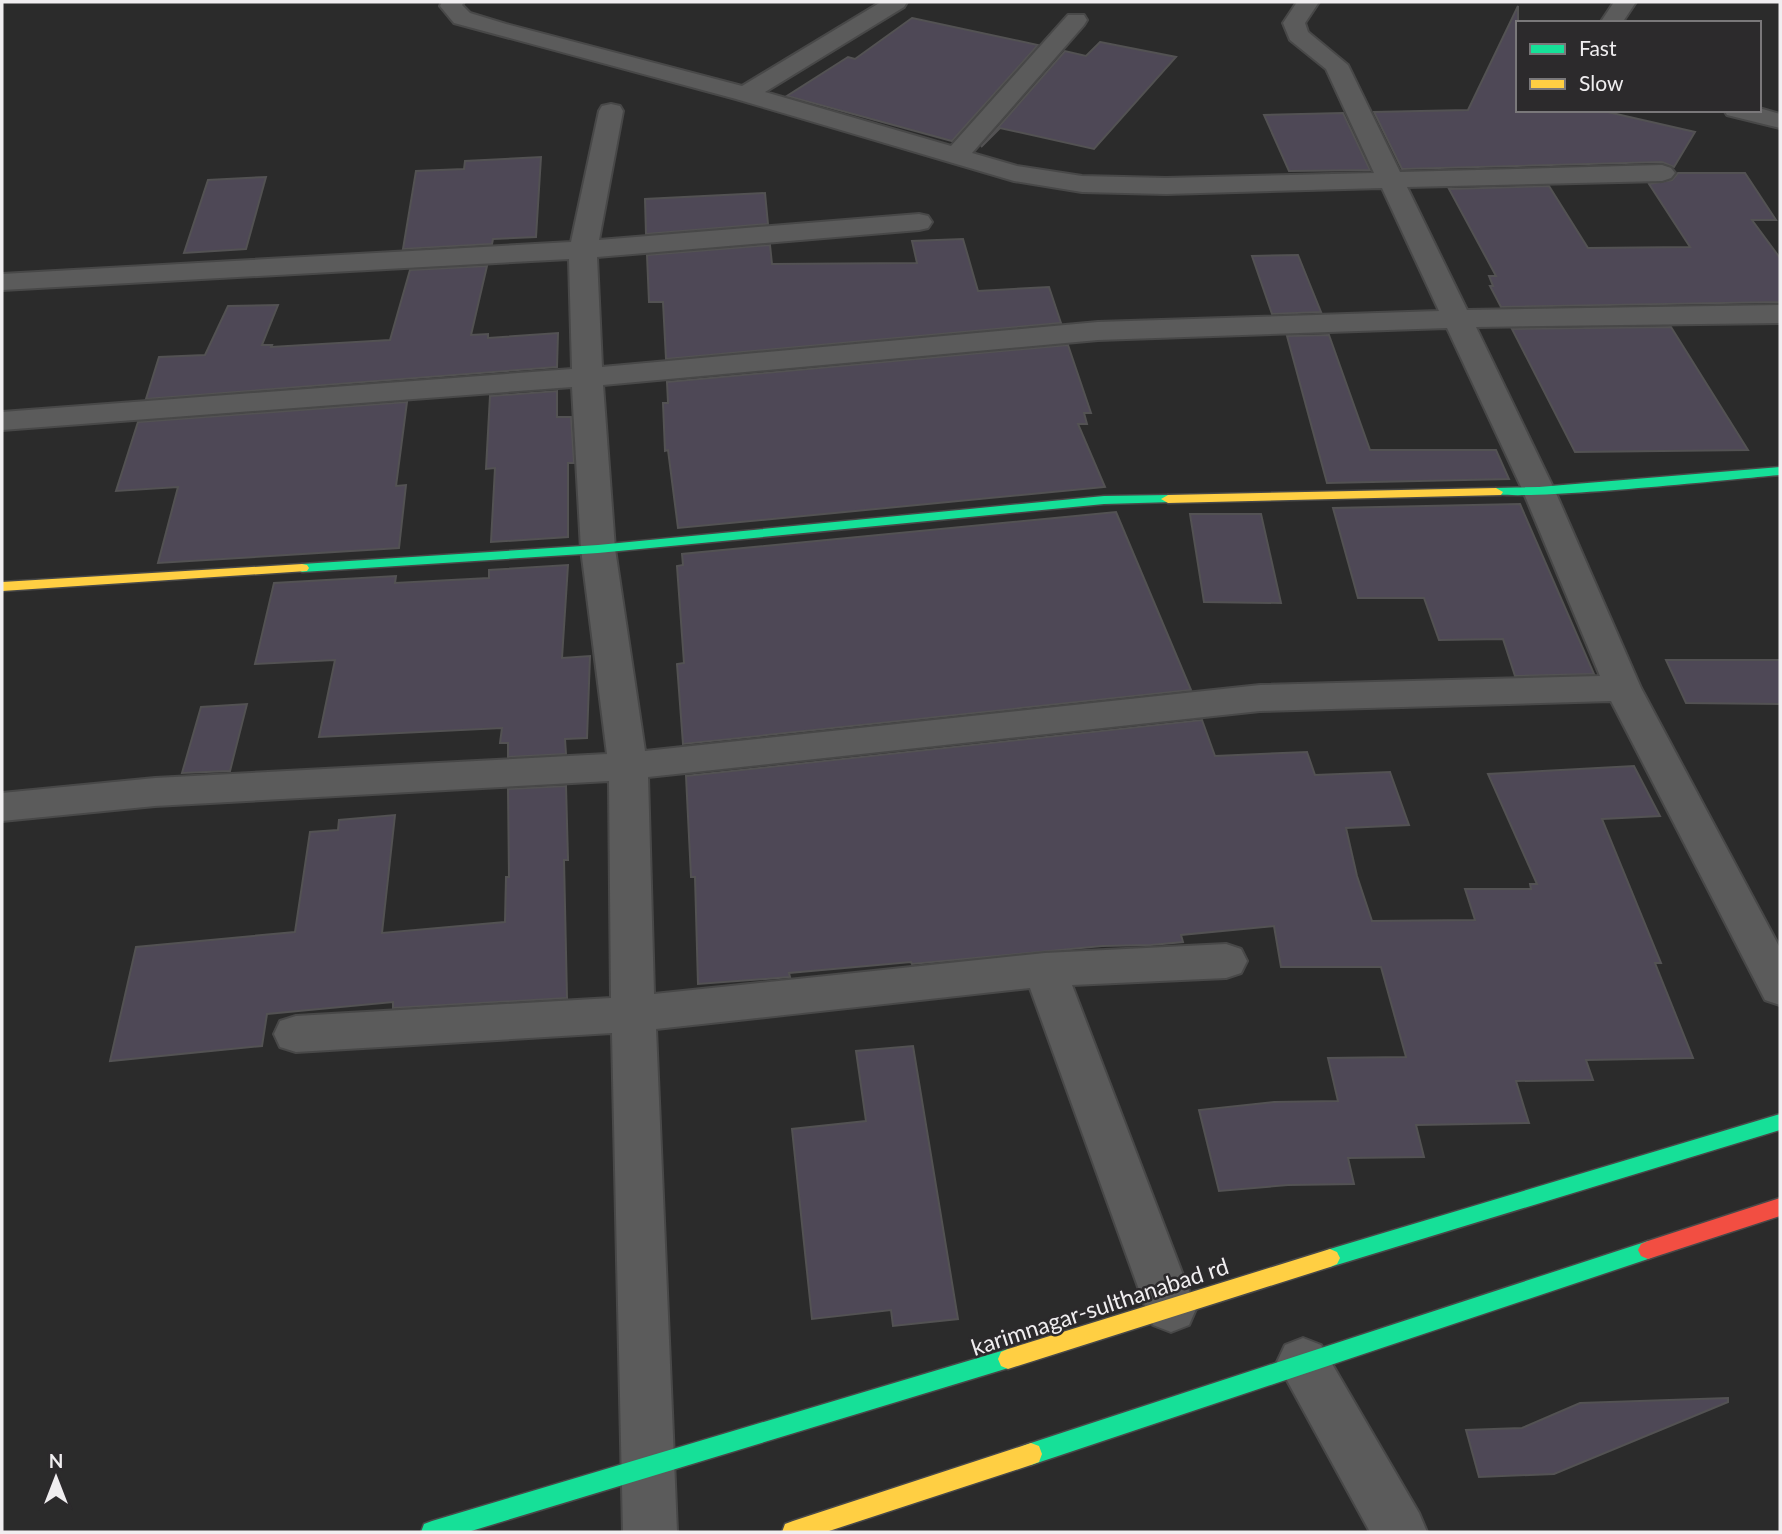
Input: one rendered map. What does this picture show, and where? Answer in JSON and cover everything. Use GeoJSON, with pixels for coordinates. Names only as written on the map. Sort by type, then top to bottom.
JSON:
{"type":"FeatureCollection","features":[{"type":"Feature","properties":{"kind":"main road"},"geometry":{"type":"LineString","coordinates":[[2,587],[598,549],[1104,500],[1539,491],[1780,471]]}},
{"type":"Feature","properties":{"kind":"main road","name":"karimnagar-sulthanabad rd"},"geometry":{"type":"LineString","coordinates":[[432,1532],[649,1465],[835,1415],[1780,1122]]}},
{"type":"Feature","properties":{"kind":"main road"},"geometry":{"type":"LineString","coordinates":[[799,1531],[1303,1362],[1780,1207]]}},
{"type":"Feature","properties":{"kind":"street"},"geometry":{"type":"LineString","coordinates":[[453,2],[451,6],[463,18],[486,25],[745,94],[1014,173],[1082,184],[1166,186],[1662,173]]}},
{"type":"Feature","properties":{"kind":"street"},"geometry":{"type":"LineString","coordinates":[[745,94],[896,2]]}},
{"type":"Feature","properties":{"kind":"street"},"geometry":{"type":"LineString","coordinates":[[1308,2],[1294,23],[1298,35],[1336,65],[1539,491],[1623,688],[1780,988]]}},
{"type":"Feature","properties":{"kind":"street"},"geometry":{"type":"LineString","coordinates":[[1612,21],[1625,2]]}},
{"type":"Feature","properties":{"kind":"street"},"geometry":{"type":"LineString","coordinates":[[956,156],[1076,20]]}},
{"type":"Feature","properties":{"kind":"street"},"geometry":{"type":"LineString","coordinates":[[611,111],[583,250],[587,377],[598,549],[628,766],[633,1014],[650,1532]]}},
{"type":"Feature","properties":{"kind":"street"},"geometry":{"type":"LineString","coordinates":[[1744,112],[1780,121]]}},
{"type":"Feature","properties":{"kind":"street"},"geometry":{"type":"LineString","coordinates":[[2,282],[583,250],[919,222]]}},
{"type":"Feature","properties":{"kind":"street"},"geometry":{"type":"LineString","coordinates":[[2,421],[587,377],[1098,331],[1458,319],[1780,314]]}},
{"type":"Feature","properties":{"kind":"street"},"geometry":{"type":"LineString","coordinates":[[2,807],[155,792],[628,766],[1260,698],[1623,688]]}},
{"type":"Feature","properties":{"kind":"street"},"geometry":{"type":"LineString","coordinates":[[296,1034],[633,1014],[1045,970],[1226,961]]}},
{"type":"Feature","properties":{"kind":"street"},"geometry":{"type":"LineString","coordinates":[[1045,970],[1171,1309]]}},
{"type":"Feature","properties":{"kind":"street"},"geometry":{"type":"LineString","coordinates":[[1303,1362],[1399,1532]]}},
{"type":"Feature","properties":{"kind":"building"},"geometry":{"type":"Polygon","coordinates":[[[1518,6],[1516,112],[1608,112],[1695,132],[1674,167],[1662,162],[1402,169],[1374,112],[1468,110],[1518,6]]]}},
{"type":"Feature","properties":{"kind":"building"},"geometry":{"type":"Polygon","coordinates":[[[912,18],[1038,45],[952,141],[787,96],[848,57],[855,59],[912,18]]]}},
{"type":"Feature","properties":{"kind":"building"},"geometry":{"type":"Polygon","coordinates":[[[1100,42],[1176,57],[1094,149],[1000,128],[981,147],[1065,51],[1086,56],[1100,42]]]}},
{"type":"Feature","properties":{"kind":"building"},"geometry":{"type":"Polygon","coordinates":[[[1343,113],[1370,170],[1289,171],[1264,115],[1343,113]]]}},
{"type":"Feature","properties":{"kind":"building"},"geometry":{"type":"Polygon","coordinates":[[[541,157],[536,237],[493,239],[492,244],[403,249],[416,171],[464,169],[465,161],[541,157]]]}},
{"type":"Feature","properties":{"kind":"building"},"geometry":{"type":"Polygon","coordinates":[[[1678,173],[1745,173],[1776,220],[1752,220],[1780,258],[1780,302],[1501,307],[1490,286],[1493,286],[1489,276],[1496,276],[1449,189],[1549,186],[1588,248],[1690,247],[1649,184],[1672,180],[1678,173]]]}},
{"type":"Feature","properties":{"kind":"building"},"geometry":{"type":"Polygon","coordinates":[[[266,177],[246,249],[184,253],[208,180],[266,177]]]}},
{"type":"Feature","properties":{"kind":"building"},"geometry":{"type":"Polygon","coordinates":[[[765,193],[768,224],[646,234],[645,199],[765,193]]]}},
{"type":"Feature","properties":{"kind":"building"},"geometry":{"type":"Polygon","coordinates":[[[963,239],[978,291],[1049,287],[1061,323],[666,359],[663,302],[649,302],[647,255],[770,245],[772,264],[917,263],[912,241],[963,239]]]}},
{"type":"Feature","properties":{"kind":"building"},"geometry":{"type":"Polygon","coordinates":[[[1298,255],[1321,312],[1272,314],[1252,256],[1298,255]]]}},
{"type":"Feature","properties":{"kind":"building"},"geometry":{"type":"Polygon","coordinates":[[[487,266],[471,335],[488,334],[488,338],[558,333],[557,367],[146,399],[159,357],[205,355],[228,306],[278,305],[262,345],[272,345],[271,347],[390,340],[410,270],[487,266]]]}},
{"type":"Feature","properties":{"kind":"building"},"geometry":{"type":"Polygon","coordinates":[[[1671,327],[1748,450],[1575,452],[1512,329],[1671,327]]]}},
{"type":"Feature","properties":{"kind":"building"},"geometry":{"type":"Polygon","coordinates":[[[1329,335],[1370,450],[1496,450],[1509,479],[1327,483],[1287,336],[1329,335]]]}},
{"type":"Feature","properties":{"kind":"building"},"geometry":{"type":"Polygon","coordinates":[[[1068,345],[1091,413],[1084,413],[1087,424],[1078,424],[1105,487],[678,528],[668,450],[665,451],[663,403],[668,403],[667,382],[1068,345]]]}},
{"type":"Feature","properties":{"kind":"building"},"geometry":{"type":"Polygon","coordinates":[[[557,391],[557,417],[571,417],[574,463],[568,463],[568,537],[491,542],[495,468],[486,469],[490,396],[557,391]]]}},
{"type":"Feature","properties":{"kind":"building"},"geometry":{"type":"Polygon","coordinates":[[[407,402],[396,486],[406,485],[399,548],[158,563],[178,487],[116,491],[138,422],[407,402]]]}},
{"type":"Feature","properties":{"kind":"building"},"geometry":{"type":"Polygon","coordinates":[[[1520,504],[1594,674],[1515,676],[1503,639],[1439,640],[1424,598],[1358,598],[1333,508],[1520,504]]]}},
{"type":"Feature","properties":{"kind":"building"},"geometry":{"type":"Polygon","coordinates":[[[1116,512],[1191,690],[683,744],[677,664],[684,663],[677,566],[683,565],[682,554],[1116,512]]]}},
{"type":"Feature","properties":{"kind":"building"},"geometry":{"type":"Polygon","coordinates":[[[1190,514],[1261,514],[1281,603],[1204,602],[1190,514]]]}},
{"type":"Feature","properties":{"kind":"building"},"geometry":{"type":"Polygon","coordinates":[[[568,565],[562,658],[590,656],[587,738],[565,739],[566,754],[508,757],[508,743],[500,743],[502,728],[319,737],[335,660],[255,664],[274,583],[396,576],[395,583],[489,578],[489,570],[568,565]]]}},
{"type":"Feature","properties":{"kind":"building"},"geometry":{"type":"Polygon","coordinates":[[[1666,660],[1780,660],[1780,704],[1686,703],[1666,660]]]}},
{"type":"Feature","properties":{"kind":"building"},"geometry":{"type":"Polygon","coordinates":[[[247,704],[230,771],[182,773],[201,707],[247,704]]]}},
{"type":"Feature","properties":{"kind":"building"},"geometry":{"type":"Polygon","coordinates":[[[1202,720],[1215,756],[1307,752],[1315,775],[1390,772],[1409,825],[1346,828],[1357,876],[1372,921],[1475,920],[1465,889],[1531,889],[1530,884],[1537,884],[1488,774],[1634,766],[1660,816],[1602,819],[1661,963],[1655,963],[1693,1058],[1586,1060],[1593,1080],[1516,1081],[1529,1123],[1416,1125],[1424,1157],[1348,1158],[1354,1184],[1288,1185],[1219,1191],[1199,1110],[1274,1102],[1338,1101],[1328,1058],[1406,1057],[1381,967],[1281,967],[1274,926],[1181,935],[1183,942],[911,962],[789,973],[790,977],[698,984],[695,877],[691,877],[686,776],[1202,720]]]}},
{"type":"Feature","properties":{"kind":"building"},"geometry":{"type":"Polygon","coordinates":[[[566,786],[568,860],[564,860],[567,998],[393,1008],[393,1002],[267,1014],[262,1046],[110,1061],[136,947],[295,932],[310,832],[338,830],[339,820],[395,815],[382,933],[505,922],[506,877],[509,877],[508,789],[566,786]]]}},
{"type":"Feature","properties":{"kind":"building"},"geometry":{"type":"Polygon","coordinates":[[[913,1046],[958,1319],[893,1326],[891,1310],[812,1319],[792,1129],[866,1121],[856,1051],[913,1046]]]}},
{"type":"Feature","properties":{"kind":"building"},"geometry":{"type":"Polygon","coordinates":[[[1728,1398],[1728,1402],[1554,1474],[1479,1477],[1466,1430],[1522,1428],[1580,1403],[1728,1398]]]}},
{"type":"Feature","properties":{"kind":"traffic: fast"},"geometry":{"type":"LineString","coordinates":[[1496,492],[1539,491],[1780,471]]}},
{"type":"Feature","properties":{"kind":"traffic: fast"},"geometry":{"type":"LineString","coordinates":[[302,568],[598,549],[1104,500],[1168,499]]}},
{"type":"Feature","properties":{"kind":"traffic: fast"},"geometry":{"type":"LineString","coordinates":[[1330,1258],[1780,1122]]}},
{"type":"Feature","properties":{"kind":"traffic: fast"},"geometry":{"type":"LineString","coordinates":[[1031,1454],[1648,1250]]}},
{"type":"Feature","properties":{"kind":"traffic: fast"},"geometry":{"type":"LineString","coordinates":[[432,1532],[1008,1359]]}},
{"type":"Feature","properties":{"kind":"traffic: slow"},"geometry":{"type":"LineString","coordinates":[[1168,499],[1496,492]]}},
{"type":"Feature","properties":{"kind":"traffic: slow"},"geometry":{"type":"LineString","coordinates":[[2,587],[302,568]]}},
{"type":"Feature","properties":{"kind":"traffic: slow"},"geometry":{"type":"LineString","coordinates":[[1008,1359],[1330,1258]]}},
{"type":"Feature","properties":{"kind":"traffic: slow"},"geometry":{"type":"LineString","coordinates":[[793,1532],[1031,1454]]}},
{"type":"Feature","properties":{"kind":"traffic: jam"},"geometry":{"type":"LineString","coordinates":[[1648,1250],[1780,1207]]}}]}
